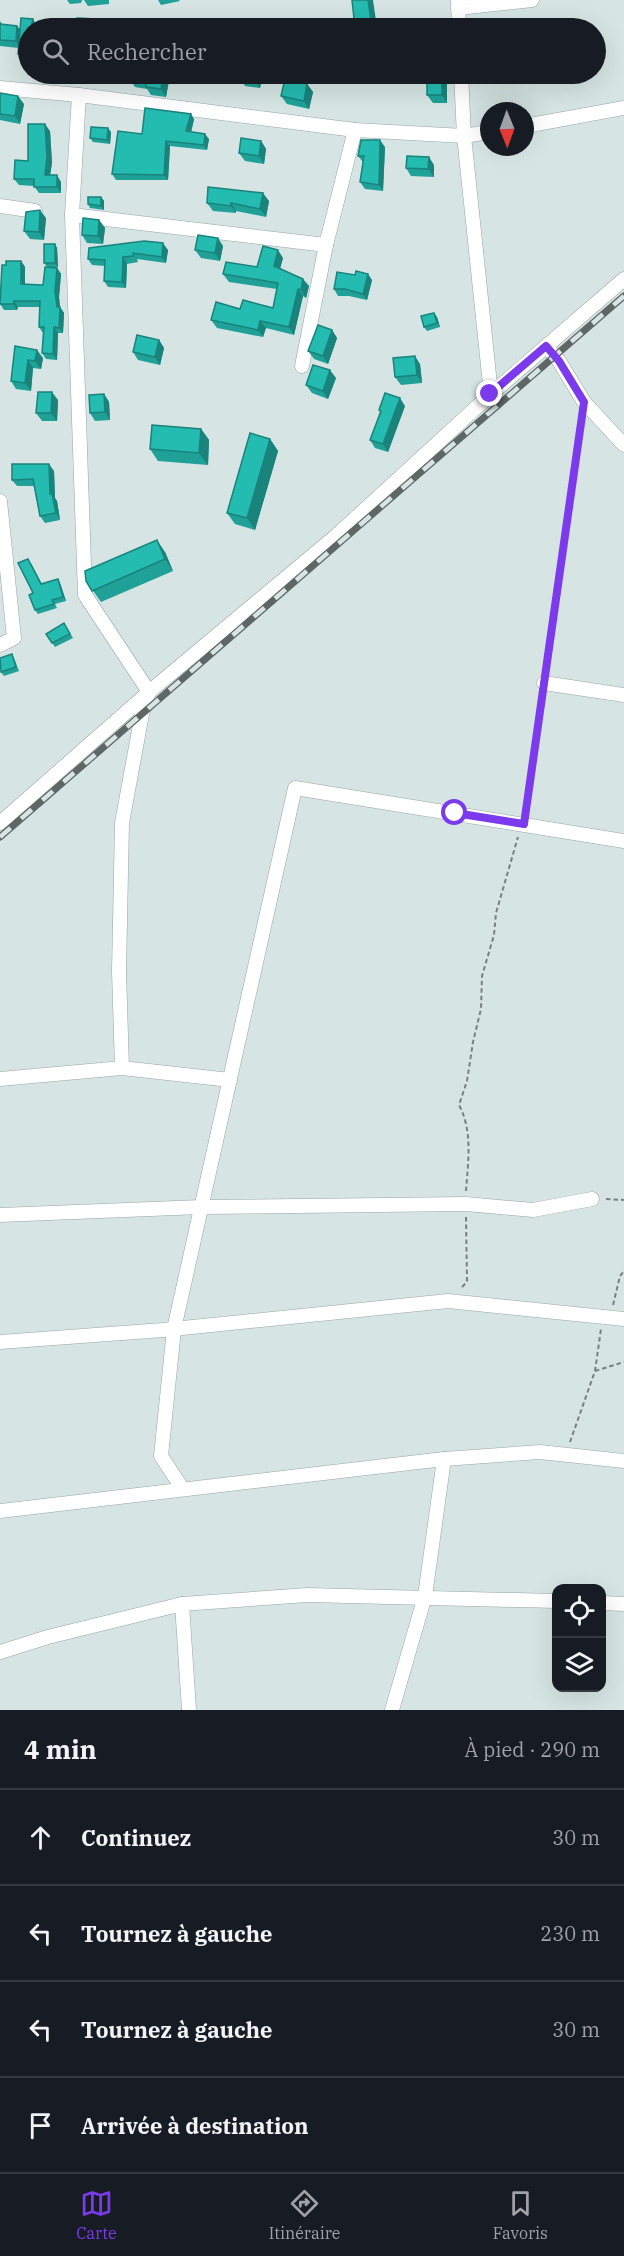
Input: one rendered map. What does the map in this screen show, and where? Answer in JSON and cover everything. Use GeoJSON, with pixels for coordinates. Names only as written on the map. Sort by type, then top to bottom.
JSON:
{"type":"FeatureCollection","features":[{"type":"Feature","properties":{"kind":"street"},"geometry":{"type":"LineString","coordinates":[[458,4],[532,0]]}},
{"type":"Feature","properties":{"kind":"street"},"geometry":{"type":"LineString","coordinates":[[461,84],[464,136],[490,394]]}},
{"type":"Feature","properties":{"kind":"street"},"geometry":{"type":"LineString","coordinates":[[0,88],[79,95],[356,130],[464,136],[480,133]]}},
{"type":"Feature","properties":{"kind":"street"},"geometry":{"type":"LineString","coordinates":[[79,95],[72,215],[85,595],[149,692]]}},
{"type":"Feature","properties":{"kind":"street"},"geometry":{"type":"LineString","coordinates":[[534,124],[624,108]]}},
{"type":"Feature","properties":{"kind":"street"},"geometry":{"type":"LineString","coordinates":[[302,366],[326,245],[356,130]]}},
{"type":"Feature","properties":{"kind":"street"},"geometry":{"type":"LineString","coordinates":[[0,206],[36,211]]}},
{"type":"Feature","properties":{"kind":"street"},"geometry":{"type":"LineString","coordinates":[[72,215],[326,245]]}},
{"type":"Feature","properties":{"kind":"street"},"geometry":{"type":"LineString","coordinates":[[0,823],[149,692],[338,535],[490,394],[624,279]]}},
{"type":"Feature","properties":{"kind":"street"},"geometry":{"type":"LineString","coordinates":[[546,346],[559,361],[584,402],[624,445]]}},
{"type":"Feature","properties":{"kind":"street"},"geometry":{"type":"LineString","coordinates":[[0,501],[14,638],[0,645]]}},
{"type":"Feature","properties":{"kind":"street"},"geometry":{"type":"LineString","coordinates":[[544,682],[624,695]]}},
{"type":"Feature","properties":{"kind":"street"},"geometry":{"type":"LineString","coordinates":[[122,1068],[119,971],[122,824],[141,714],[149,692]]}},
{"type":"Feature","properties":{"kind":"street"},"geometry":{"type":"LineString","coordinates":[[182,1488],[161,1456],[174,1329],[295,788],[624,841]]}},
{"type":"Feature","properties":{"kind":"street"},"geometry":{"type":"LineString","coordinates":[[0,1079],[122,1068],[230,1080]]}},
{"type":"Feature","properties":{"kind":"street"},"geometry":{"type":"LineString","coordinates":[[0,1215],[201,1207],[466,1204],[533,1210],[592,1199]]}},
{"type":"Feature","properties":{"kind":"street"},"geometry":{"type":"LineString","coordinates":[[0,1342],[174,1329],[448,1301],[624,1319]]}},
{"type":"Feature","properties":{"kind":"street"},"geometry":{"type":"LineString","coordinates":[[0,1511],[444,1459],[540,1452],[624,1461]]}},
{"type":"Feature","properties":{"kind":"street"},"geometry":{"type":"LineString","coordinates":[[392,1710],[425,1596],[444,1459]]}},
{"type":"Feature","properties":{"kind":"street"},"geometry":{"type":"LineString","coordinates":[[0,1652],[48,1637],[182,1604],[307,1594],[552,1601]]}},
{"type":"Feature","properties":{"kind":"street"},"geometry":{"type":"LineString","coordinates":[[606,1603],[624,1604]]}},
{"type":"Feature","properties":{"kind":"street"},"geometry":{"type":"LineString","coordinates":[[182,1604],[189,1710]]}},
{"type":"Feature","properties":{"kind":"path"},"geometry":{"type":"LineString","coordinates":[[448,1301],[467,1282],[466,1204],[469,1151],[467,1119],[459,1105],[467,1081],[481,1009],[482,976],[494,935],[496,913],[514,844],[524,824],[584,402]]}},
{"type":"Feature","properties":{"kind":"path"},"geometry":{"type":"LineString","coordinates":[[592,1199],[624,1200]]}},
{"type":"Feature","properties":{"kind":"path"},"geometry":{"type":"LineString","coordinates":[[566,1455],[595,1371],[602,1317],[612,1310],[620,1276],[624,1271]]}},
{"type":"Feature","properties":{"kind":"path"},"geometry":{"type":"LineString","coordinates":[[595,1371],[624,1362]]}},
{"type":"Feature","properties":{"kind":"building"},"geometry":{"type":"Polygon","coordinates":[[[352,0],[368,0],[371,18],[354,18],[352,0]]]}},
{"type":"Feature","properties":{"kind":"building"},"geometry":{"type":"Polygon","coordinates":[[[0,24],[17,26],[16,41],[0,40],[0,24]]]}},
{"type":"Feature","properties":{"kind":"building"},"geometry":{"type":"Polygon","coordinates":[[[146,84],[162,84],[161,89],[146,87],[146,84]]]}},
{"type":"Feature","properties":{"kind":"building"},"geometry":{"type":"Polygon","coordinates":[[[284,84],[307,84],[304,101],[281,96],[284,84]]]}},
{"type":"Feature","properties":{"kind":"building"},"geometry":{"type":"Polygon","coordinates":[[[427,84],[442,84],[442,95],[427,95],[427,84]]]}},
{"type":"Feature","properties":{"kind":"building"},"geometry":{"type":"Polygon","coordinates":[[[0,93],[18,96],[15,116],[0,114],[0,93]]]}},
{"type":"Feature","properties":{"kind":"building"},"geometry":{"type":"Polygon","coordinates":[[[145,108],[191,114],[186,131],[205,134],[204,145],[166,141],[164,175],[112,174],[118,131],[142,134],[145,108]]]}},
{"type":"Feature","properties":{"kind":"building"},"geometry":{"type":"Polygon","coordinates":[[[28,124],[45,124],[47,156],[45,175],[57,175],[57,187],[34,187],[34,179],[14,179],[15,160],[28,161],[28,124]]]}},
{"type":"Feature","properties":{"kind":"building"},"geometry":{"type":"Polygon","coordinates":[[[91,127],[108,128],[107,140],[90,138],[91,127]]]}},
{"type":"Feature","properties":{"kind":"building"},"geometry":{"type":"Polygon","coordinates":[[[241,138],[261,141],[259,156],[239,153],[241,138]]]}},
{"type":"Feature","properties":{"kind":"building"},"geometry":{"type":"Polygon","coordinates":[[[361,140],[380,140],[379,185],[360,182],[364,156],[358,156],[361,140]]]}},
{"type":"Feature","properties":{"kind":"building"},"geometry":{"type":"Polygon","coordinates":[[[407,156],[429,157],[428,169],[406,168],[407,156]]]}},
{"type":"Feature","properties":{"kind":"building"},"geometry":{"type":"Polygon","coordinates":[[[208,187],[263,193],[260,209],[231,203],[231,206],[207,203],[208,187]]]}},
{"type":"Feature","properties":{"kind":"building"},"geometry":{"type":"Polygon","coordinates":[[[88,197],[101,197],[101,206],[88,204],[88,197]]]}},
{"type":"Feature","properties":{"kind":"building"},"geometry":{"type":"Polygon","coordinates":[[[40,210],[39,232],[24,231],[26,212],[40,210]]]}},
{"type":"Feature","properties":{"kind":"building"},"geometry":{"type":"Polygon","coordinates":[[[83,218],[99,220],[98,236],[82,235],[83,218]]]}},
{"type":"Feature","properties":{"kind":"building"},"geometry":{"type":"Polygon","coordinates":[[[198,235],[218,238],[215,253],[195,250],[198,235]]]}},
{"type":"Feature","properties":{"kind":"building"},"geometry":{"type":"Polygon","coordinates":[[[144,241],[163,243],[162,257],[133,253],[133,256],[123,257],[122,282],[104,281],[105,260],[88,259],[89,248],[144,241]]]}},
{"type":"Feature","properties":{"kind":"building"},"geometry":{"type":"Polygon","coordinates":[[[44,244],[55,244],[55,263],[44,263],[44,244]]]}},
{"type":"Feature","properties":{"kind":"building"},"geometry":{"type":"Polygon","coordinates":[[[263,246],[278,250],[274,266],[303,279],[301,290],[298,289],[289,327],[260,321],[258,330],[211,320],[216,302],[240,309],[243,300],[273,308],[278,283],[223,274],[226,262],[257,267],[263,246]]]}},
{"type":"Feature","properties":{"kind":"building"},"geometry":{"type":"Polygon","coordinates":[[[6,261],[21,261],[21,284],[43,285],[45,267],[57,268],[55,291],[57,307],[60,307],[59,328],[54,327],[53,354],[42,353],[44,327],[39,327],[40,301],[14,301],[13,304],[0,304],[2,265],[6,265],[6,261]]]}},
{"type":"Feature","properties":{"kind":"building"},"geometry":{"type":"Polygon","coordinates":[[[356,271],[368,274],[363,294],[345,289],[334,289],[337,272],[355,275],[356,271]]]}},
{"type":"Feature","properties":{"kind":"building"},"geometry":{"type":"Polygon","coordinates":[[[434,313],[437,323],[424,327],[421,316],[434,313]]]}},
{"type":"Feature","properties":{"kind":"building"},"geometry":{"type":"Polygon","coordinates":[[[318,325],[332,330],[323,356],[308,351],[318,325]]]}},
{"type":"Feature","properties":{"kind":"building"},"geometry":{"type":"Polygon","coordinates":[[[137,335],[159,340],[155,357],[133,352],[137,335]]]}},
{"type":"Feature","properties":{"kind":"building"},"geometry":{"type":"Polygon","coordinates":[[[15,346],[37,350],[35,361],[28,360],[25,383],[11,381],[15,346]]]}},
{"type":"Feature","properties":{"kind":"building"},"geometry":{"type":"Polygon","coordinates":[[[415,356],[417,375],[395,377],[393,358],[415,356]]]}},
{"type":"Feature","properties":{"kind":"building"},"geometry":{"type":"Polygon","coordinates":[[[313,365],[330,370],[323,391],[306,385],[313,365]]]}},
{"type":"Feature","properties":{"kind":"building"},"geometry":{"type":"Polygon","coordinates":[[[38,392],[52,392],[51,413],[36,413],[38,392]]]}},
{"type":"Feature","properties":{"kind":"building"},"geometry":{"type":"Polygon","coordinates":[[[385,393],[400,398],[383,444],[370,440],[385,393]]]}},
{"type":"Feature","properties":{"kind":"building"},"geometry":{"type":"Polygon","coordinates":[[[104,394],[105,412],[90,413],[89,395],[104,394]]]}},
{"type":"Feature","properties":{"kind":"building"},"geometry":{"type":"Polygon","coordinates":[[[152,425],[201,429],[199,453],[150,449],[152,425]]]}},
{"type":"Feature","properties":{"kind":"building"},"geometry":{"type":"Polygon","coordinates":[[[250,433],[270,439],[247,518],[227,513],[250,433]]]}},
{"type":"Feature","properties":{"kind":"building"},"geometry":{"type":"Polygon","coordinates":[[[12,464],[49,464],[50,494],[52,494],[56,513],[40,516],[33,479],[12,480],[12,464]]]}},
{"type":"Feature","properties":{"kind":"building"},"geometry":{"type":"Polygon","coordinates":[[[157,540],[165,559],[92,591],[86,581],[85,571],[157,540]]]}},
{"type":"Feature","properties":{"kind":"building"},"geometry":{"type":"Polygon","coordinates":[[[28,559],[41,584],[58,579],[63,597],[52,600],[54,604],[35,610],[29,595],[33,593],[18,563],[28,559]]]}},
{"type":"Feature","properties":{"kind":"building"},"geometry":{"type":"Polygon","coordinates":[[[64,623],[70,634],[52,643],[46,634],[64,623]]]}},
{"type":"Feature","properties":{"kind":"building"},"geometry":{"type":"Polygon","coordinates":[[[12,654],[16,667],[1,672],[0,658],[12,654]]]}},
{"type":"Feature","properties":{"kind":"railway"},"geometry":{"type":"LineString","coordinates":[[0,837],[624,296]]}},
{"type":"Feature","properties":{"kind":"route"},"geometry":{"type":"LineString","coordinates":[[455,813],[524,824],[584,402],[559,361],[546,346],[490,394]]}}]}
